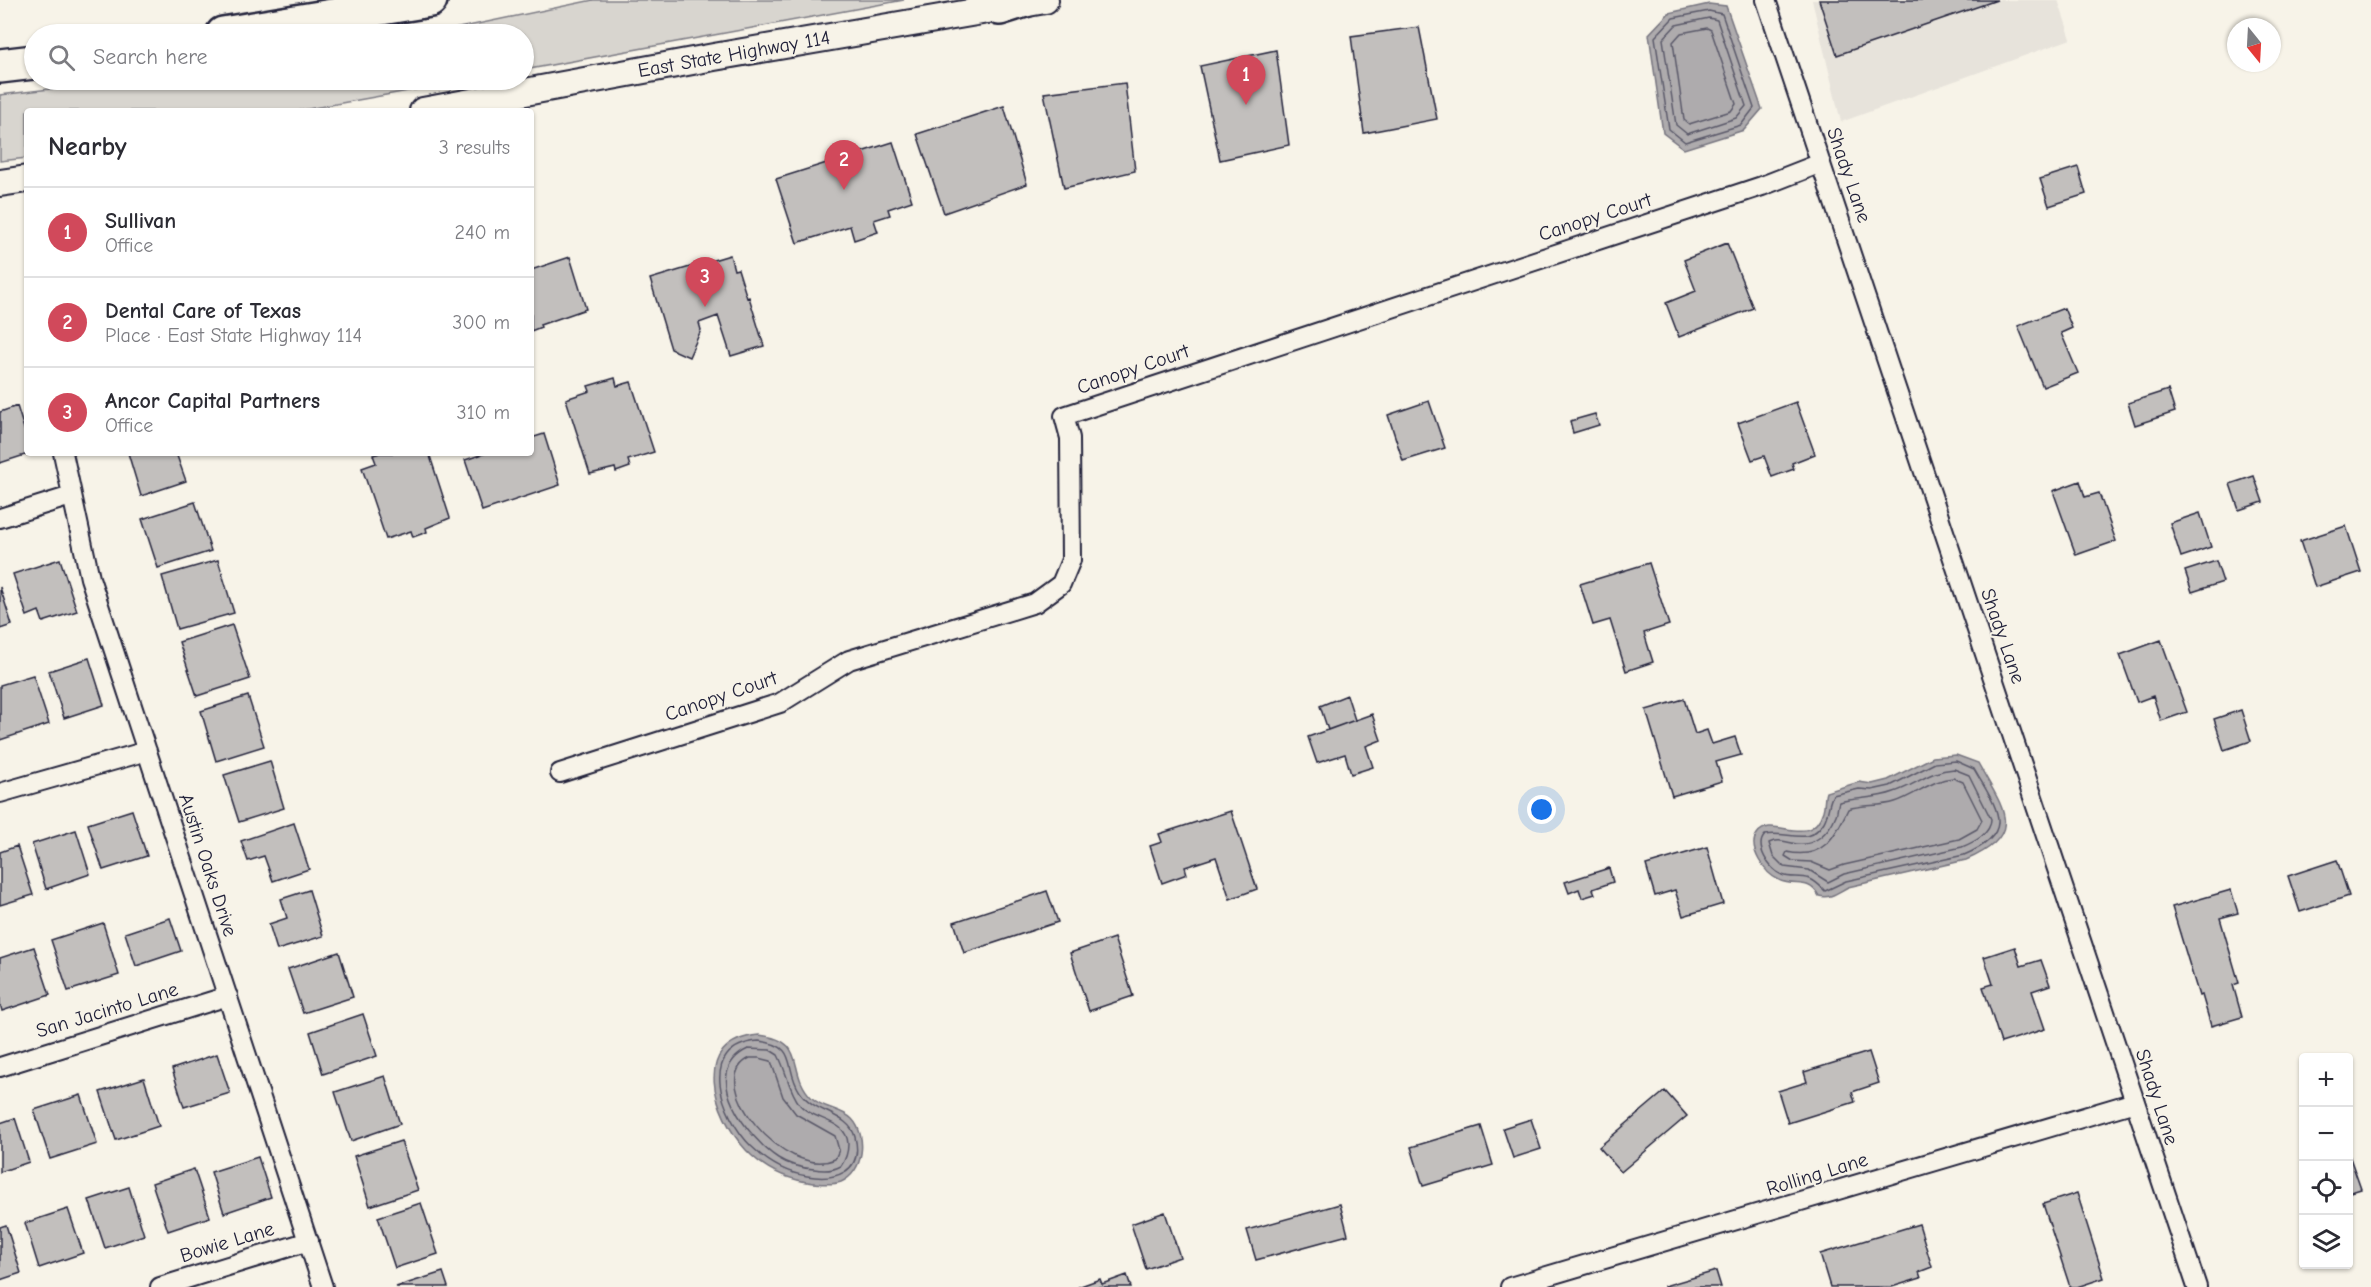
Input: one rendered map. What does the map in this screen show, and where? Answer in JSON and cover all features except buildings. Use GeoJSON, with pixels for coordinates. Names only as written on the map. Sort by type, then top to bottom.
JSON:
{"type":"FeatureCollection","features":[{"type":"Feature","properties":{"kind":"highway"},"geometry":{"type":"LineString","coordinates":[[284,24],[430,0]]}},
{"type":"Feature","properties":{"kind":"highway"},"geometry":{"type":"LineString","coordinates":[[0,66],[24,63]]}},
{"type":"Feature","properties":{"kind":"main road","name":"East State Highway 114"},"geometry":{"type":"LineString","coordinates":[[439,108],[714,57],[1046,0]]}},
{"type":"Feature","properties":{"kind":"main road"},"geometry":{"type":"LineString","coordinates":[[0,183],[24,179]]}},
{"type":"Feature","properties":{"kind":"street","name":"Shady Lane"},"geometry":{"type":"LineString","coordinates":[[1766,0],[2197,1287]]}},
{"type":"Feature","properties":{"kind":"street","name":"Canopy Court"},"geometry":{"type":"LineString","coordinates":[[560,773],[780,704],[849,660],[1035,603],[1061,584],[1071,560],[1070,438],[1064,416],[1762,186],[1821,163]]}},
{"type":"Feature","properties":{"kind":"street","name":"Austin Oaks Drive"},"geometry":{"type":"LineString","coordinates":[[64,456],[90,578],[323,1287]]}},
{"type":"Feature","properties":{"kind":"street"},"geometry":{"type":"LineString","coordinates":[[0,518],[71,496]]}},
{"type":"Feature","properties":{"kind":"street"},"geometry":{"type":"LineString","coordinates":[[0,793],[147,751]]}},
{"type":"Feature","properties":{"kind":"street","name":"San Jacinto Lane"},"geometry":{"type":"LineString","coordinates":[[0,1067],[228,996]]}},
{"type":"Feature","properties":{"kind":"street","name":"Rolling Lane"},"geometry":{"type":"LineString","coordinates":[[1510,1287],[2135,1102]]}},
{"type":"Feature","properties":{"kind":"street","name":"Bowie Lane"},"geometry":{"type":"LineString","coordinates":[[160,1287],[309,1241]]}},
{"type":"Feature","properties":{"kind":"shaded area"},"geometry":{"type":"Polygon","coordinates":[[[593,0],[904,0],[534,68],[534,24],[478,24],[593,0]]]}},
{"type":"Feature","properties":{"kind":"shaded area"},"geometry":{"type":"Polygon","coordinates":[[[1812,0],[2058,0],[2071,39],[1841,122],[1812,0]]]}},
{"type":"Feature","properties":{"kind":"shaded area"},"geometry":{"type":"Polygon","coordinates":[[[42,90],[414,90],[314,108],[24,108],[24,158],[0,161],[0,95],[42,90]]]}},
{"type":"Feature","properties":{"kind":"water"},"geometry":{"type":"Polygon","coordinates":[[[1709,4],[1726,6],[1762,109],[1744,130],[1684,149],[1663,133],[1649,34],[1669,13],[1709,4]]]}},
{"type":"Feature","properties":{"kind":"water"},"geometry":{"type":"Polygon","coordinates":[[[1956,755],[1978,763],[2001,806],[2004,818],[2003,829],[1997,840],[1985,850],[1966,860],[1848,887],[1827,897],[1819,896],[1815,890],[1806,885],[1779,880],[1768,872],[1759,860],[1754,846],[1757,834],[1764,828],[1772,827],[1809,829],[1817,823],[1823,811],[1826,792],[1859,782],[1872,784],[1888,780],[1933,757],[1956,755]]]}},
{"type":"Feature","properties":{"kind":"water"},"geometry":{"type":"Polygon","coordinates":[[[759,1035],[775,1038],[785,1044],[791,1050],[804,1088],[812,1098],[816,1102],[848,1115],[857,1126],[862,1144],[859,1162],[849,1177],[841,1182],[828,1184],[804,1182],[786,1176],[753,1157],[734,1135],[718,1100],[714,1082],[716,1065],[723,1051],[737,1040],[759,1035]]]}},
{"type":"Feature","properties":{"kind":"place","name":"Sullivan"},"geometry":{"type":"Point","coordinates":[1246,105]}},
{"type":"Feature","properties":{"kind":"place","name":"Dental Care of Texas"},"geometry":{"type":"Point","coordinates":[844,190]}},
{"type":"Feature","properties":{"kind":"place","name":"Ancor Capital Partners"},"geometry":{"type":"Point","coordinates":[705,307]}}]}
